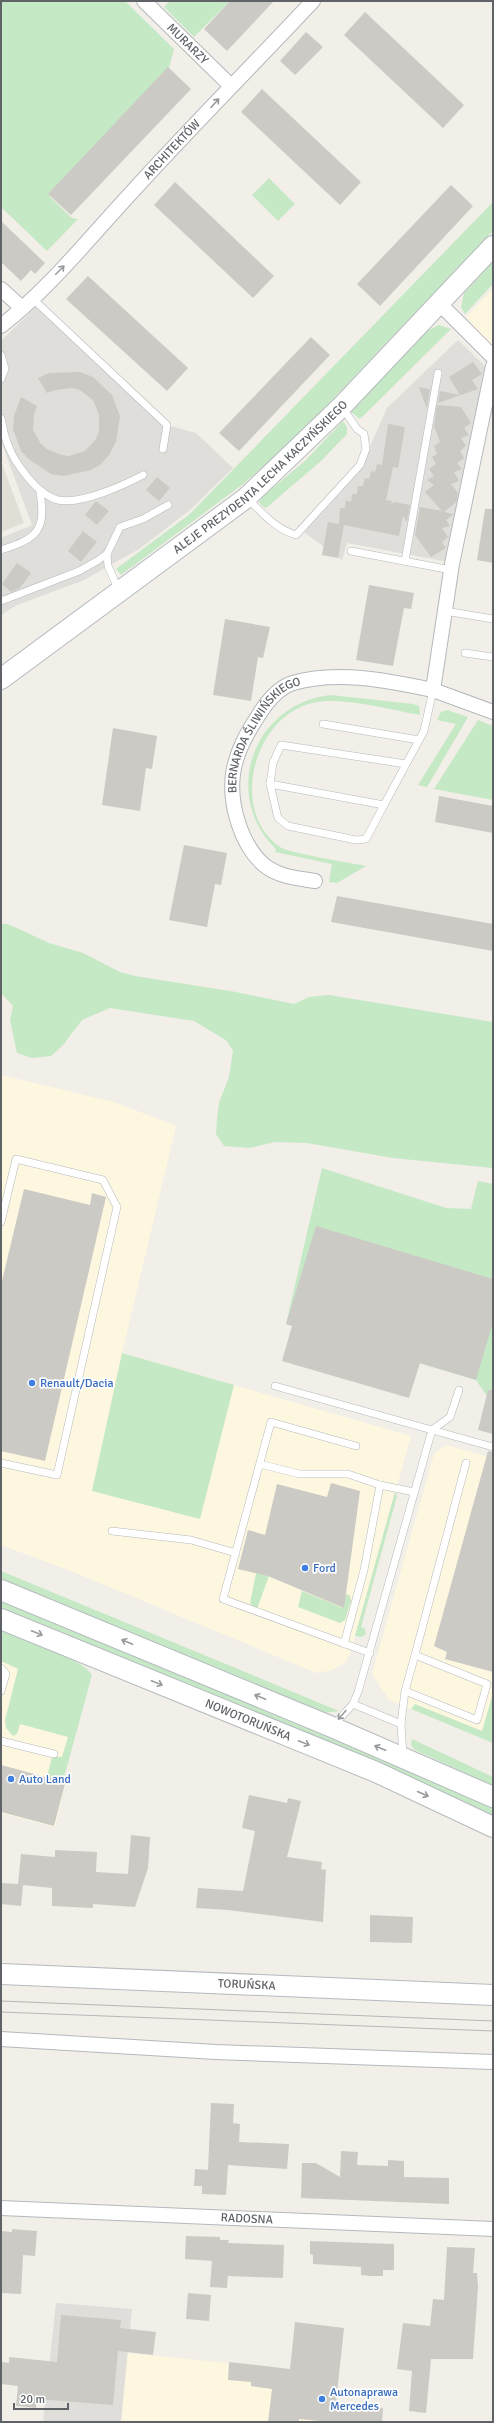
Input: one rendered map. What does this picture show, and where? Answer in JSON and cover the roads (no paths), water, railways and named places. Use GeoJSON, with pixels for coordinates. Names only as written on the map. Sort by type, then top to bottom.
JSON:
{"type":"FeatureCollection","features":[{"type":"Feature","properties":{"kind":"street","name":"MURARZY"},"geometry":{"type":"LineString","coordinates":[[144,1],[230,86]]}},
{"type":"Feature","properties":{"kind":"street","name":"ARCHITEKTÓW"},"geometry":{"type":"LineString","coordinates":[[1,326],[32,298],[230,86],[313,1]]}},
{"type":"Feature","properties":{"kind":"street","name":"ALEJE PREZYDENTA LECHA KACZYŃSKIEGO"},"geometry":{"type":"LineString","coordinates":[[1,679],[246,498],[341,407],[493,246]]}},
{"type":"Feature","properties":{"kind":"street"},"geometry":{"type":"LineString","coordinates":[[1,289],[22,308]]}},
{"type":"Feature","properties":{"kind":"street"},"geometry":{"type":"LineString","coordinates":[[439,303],[493,358]]}},
{"type":"Feature","properties":{"kind":"street"},"geometry":{"type":"LineString","coordinates":[[434,690],[451,570],[493,366]]}},
{"type":"Feature","properties":{"kind":"street","name":"BERNARDA ŚLIWIŃSKIEGO"},"geometry":{"type":"LineString","coordinates":[[316,881],[281,875],[264,865],[249,845],[239,826],[234,800],[233,774],[244,738],[269,699],[292,684],[332,677],[364,678],[434,690],[493,712]]}},
{"type":"Feature","properties":{"kind":"street"},"geometry":{"type":"LineString","coordinates":[[1,1590],[332,1727],[493,1797]]}},
{"type":"Feature","properties":{"kind":"street","name":"NOWOTORUŃSKA"},"geometry":{"type":"LineString","coordinates":[[1,1619],[376,1772],[493,1827]]}},
{"type":"Feature","properties":{"kind":"street","name":"TORUŃSKA"},"geometry":{"type":"LineString","coordinates":[[1,1974],[493,1995]]}},
{"type":"Feature","properties":{"kind":"street"},"geometry":{"type":"LineString","coordinates":[[1,2039],[216,2052],[493,2062]]}},
{"type":"Feature","properties":{"kind":"street","name":"RADOSNA"},"geometry":{"type":"LineString","coordinates":[[1,2208],[493,2228]]}},
{"type":"Feature","properties":{"kind":"lane"},"geometry":{"type":"LineString","coordinates":[[32,298],[167,425],[163,448]]}},
{"type":"Feature","properties":{"kind":"lane"},"geometry":{"type":"LineString","coordinates":[[1,355],[5,369],[1,379]]}},
{"type":"Feature","properties":{"kind":"lane"},"geometry":{"type":"LineString","coordinates":[[405,561],[438,373]]}},
{"type":"Feature","properties":{"kind":"lane"},"geometry":{"type":"LineString","coordinates":[[246,498],[274,524],[285,532],[296,535],[360,465],[366,450],[364,434],[357,429],[341,407]]}},
{"type":"Feature","properties":{"kind":"lane"},"geometry":{"type":"LineString","coordinates":[[1,418],[8,445],[40,492],[42,522],[38,533],[22,543],[1,550]]}},
{"type":"Feature","properties":{"kind":"lane"},"geometry":{"type":"LineString","coordinates":[[40,492],[59,500],[80,499],[106,492],[143,475]]}},
{"type":"Feature","properties":{"kind":"lane"},"geometry":{"type":"LineString","coordinates":[[119,591],[108,566],[107,554],[120,527],[143,519],[168,505]]}},
{"type":"Feature","properties":{"kind":"lane"},"geometry":{"type":"LineString","coordinates":[[351,551],[451,570]]}},
{"type":"Feature","properties":{"kind":"lane"},"geometry":{"type":"LineString","coordinates":[[1,600],[80,571],[107,554]]}},
{"type":"Feature","properties":{"kind":"lane"},"geometry":{"type":"LineString","coordinates":[[445,611],[493,619]]}},
{"type":"Feature","properties":{"kind":"lane"},"geometry":{"type":"LineString","coordinates":[[465,653],[493,657]]}},
{"type":"Feature","properties":{"kind":"lane"},"geometry":{"type":"LineString","coordinates":[[406,764],[281,745],[273,764],[270,784],[278,818],[288,826],[356,840],[366,839],[424,732],[434,690]]}},
{"type":"Feature","properties":{"kind":"lane"},"geometry":{"type":"LineString","coordinates":[[323,724],[420,740]]}},
{"type":"Feature","properties":{"kind":"lane"},"geometry":{"type":"LineString","coordinates":[[270,784],[384,805]]}},
{"type":"Feature","properties":{"kind":"lane"},"geometry":{"type":"LineString","coordinates":[[1,1222],[16,1159],[104,1180],[117,1207],[57,1475],[1,1463]]}},
{"type":"Feature","properties":{"kind":"lane"},"geometry":{"type":"LineString","coordinates":[[275,1386],[493,1447]]}},
{"type":"Feature","properties":{"kind":"lane"},"geometry":{"type":"LineString","coordinates":[[332,1727],[353,1704],[370,1653],[432,1430],[450,1417],[459,1390]]}},
{"type":"Feature","properties":{"kind":"lane"},"geometry":{"type":"LineString","coordinates":[[356,1446],[271,1422],[223,1599],[370,1653]]}},
{"type":"Feature","properties":{"kind":"lane"},"geometry":{"type":"LineString","coordinates":[[260,1464],[299,1474],[348,1474],[380,1485],[414,1492]]}},
{"type":"Feature","properties":{"kind":"lane"},"geometry":{"type":"LineString","coordinates":[[403,1758],[401,1724],[404,1691],[466,1464]]}},
{"type":"Feature","properties":{"kind":"lane"},"geometry":{"type":"LineString","coordinates":[[344,1644],[364,1570],[380,1485]]}},
{"type":"Feature","properties":{"kind":"lane"},"geometry":{"type":"LineString","coordinates":[[112,1531],[191,1540],[236,1553]]}},
{"type":"Feature","properties":{"kind":"lane"},"geometry":{"type":"LineString","coordinates":[[404,1691],[477,1720],[487,1684],[415,1655]]}},
{"type":"Feature","properties":{"kind":"lane"},"geometry":{"type":"LineString","coordinates":[[1,1668],[6,1674],[1,1691]]}},
{"type":"Feature","properties":{"kind":"lane"},"geometry":{"type":"LineString","coordinates":[[353,1704],[401,1724]]}},
{"type":"Feature","properties":{"kind":"lane"},"geometry":{"type":"LineString","coordinates":[[1,1741],[54,1754]]}},
{"type":"Feature","properties":{"kind":"tram line"},"geometry":{"type":"LineString","coordinates":[[1,2001],[493,2021]]}},
{"type":"Feature","properties":{"kind":"tram line"},"geometry":{"type":"LineString","coordinates":[[1,2012],[493,2031]]}},
{"type":"Feature","properties":{"kind":"place","name":"Renault/Dacia"},"geometry":{"type":"Point","coordinates":[32,1383]}},
{"type":"Feature","properties":{"kind":"place","name":"Ford"},"geometry":{"type":"Point","coordinates":[305,1568]}},
{"type":"Feature","properties":{"kind":"place","name":"Auto Land"},"geometry":{"type":"Point","coordinates":[11,1779]}},
{"type":"Feature","properties":{"kind":"place","name":"Autonaprawa Mercedes"},"geometry":{"type":"Point","coordinates":[322,2399]}}]}
